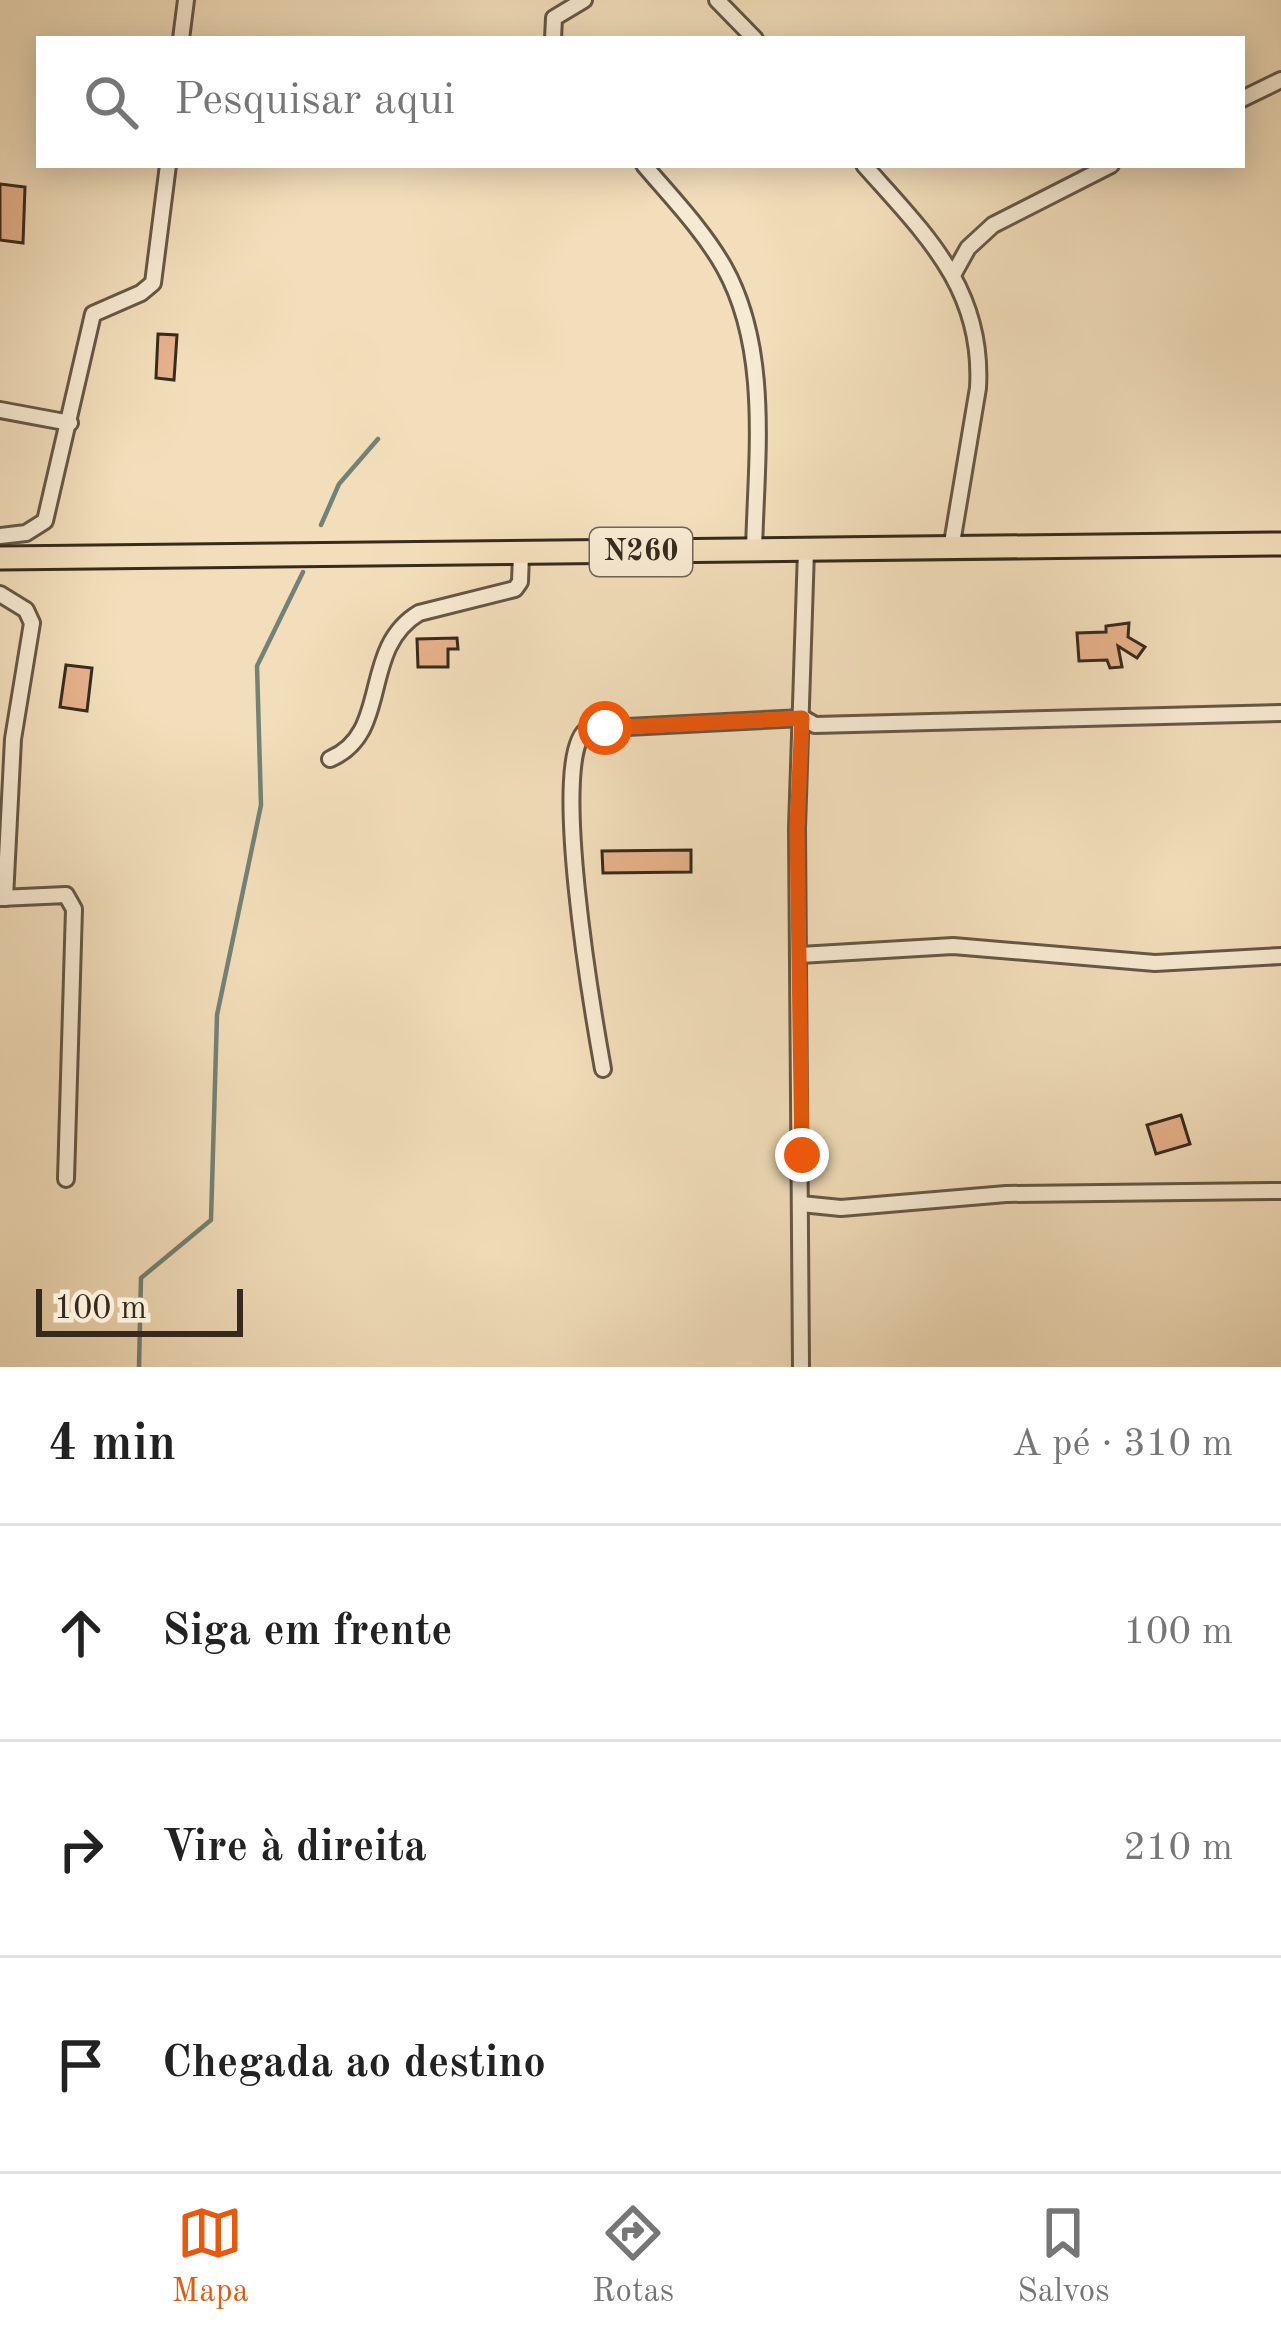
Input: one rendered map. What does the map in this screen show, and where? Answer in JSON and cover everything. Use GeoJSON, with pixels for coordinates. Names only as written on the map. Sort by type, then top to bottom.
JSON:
{"type":"FeatureCollection","features":[{"type":"Feature","properties":{"kind":"main road","name":"N260"},"geometry":{"type":"LineString","coordinates":[[0,558],[1281,544]]}},
{"type":"Feature","properties":{"kind":"street"},"geometry":{"type":"LineString","coordinates":[[181,36],[185,0]]}},
{"type":"Feature","properties":{"kind":"street"},"geometry":{"type":"LineString","coordinates":[[554,36],[554,19],[584,0]]}},
{"type":"Feature","properties":{"kind":"street"},"geometry":{"type":"LineString","coordinates":[[717,0],[752,36]]}},
{"type":"Feature","properties":{"kind":"street"},"geometry":{"type":"LineString","coordinates":[[1245,98],[1281,80]]}},
{"type":"Feature","properties":{"kind":"street"},"geometry":{"type":"LineString","coordinates":[[0,536],[26,533],[45,521],[93,314],[141,293],[152,283],[167,168]]}},
{"type":"Feature","properties":{"kind":"street"},"geometry":{"type":"LineString","coordinates":[[647,168],[709,242],[726,270],[747,326],[758,428],[754,551]]}},
{"type":"Feature","properties":{"kind":"street"},"geometry":{"type":"LineString","coordinates":[[867,168],[922,227],[953,274],[980,364],[951,548]]}},
{"type":"Feature","properties":{"kind":"street"},"geometry":{"type":"LineString","coordinates":[[953,274],[968,248],[993,225],[1105,168]]}},
{"type":"Feature","properties":{"kind":"street"},"geometry":{"type":"LineString","coordinates":[[0,410],[70,423]]}},
{"type":"Feature","properties":{"kind":"street"},"geometry":{"type":"LineString","coordinates":[[801,1367],[797,828],[806,550]]}},
{"type":"Feature","properties":{"kind":"street"},"geometry":{"type":"LineString","coordinates":[[331,760],[357,743],[369,717],[378,668],[406,621],[419,613],[515,589],[520,583],[520,554]]}},
{"type":"Feature","properties":{"kind":"street"},"geometry":{"type":"LineString","coordinates":[[0,594],[26,610],[32,623],[14,739],[3,898],[66,895],[74,909],[67,1179]]}},
{"type":"Feature","properties":{"kind":"street"},"geometry":{"type":"LineString","coordinates":[[602,1070],[569,812],[570,767],[579,734],[588,729],[802,718],[815,725],[1281,713]]}},
{"type":"Feature","properties":{"kind":"street"},"geometry":{"type":"LineString","coordinates":[[800,955],[953,946],[1155,963],[1281,956]]}},
{"type":"Feature","properties":{"kind":"street"},"geometry":{"type":"LineString","coordinates":[[801,1204],[842,1208],[1006,1194],[1281,1191]]}},
{"type":"Feature","properties":{"kind":"building"},"geometry":{"type":"Polygon","coordinates":[[[0,184],[25,187],[23,243],[0,240],[0,184]]]}},
{"type":"Feature","properties":{"kind":"building"},"geometry":{"type":"Polygon","coordinates":[[[158,334],[177,335],[174,380],[156,378],[158,334]]]}},
{"type":"Feature","properties":{"kind":"building"},"geometry":{"type":"Polygon","coordinates":[[[1129,623],[1128,637],[1145,647],[1137,658],[1118,646],[1122,667],[1110,668],[1107,660],[1079,661],[1077,633],[1106,632],[1106,626],[1129,623]]]}},
{"type":"Feature","properties":{"kind":"building"},"geometry":{"type":"Polygon","coordinates":[[[457,638],[458,649],[448,649],[448,667],[418,667],[417,639],[457,638]]]}},
{"type":"Feature","properties":{"kind":"building"},"geometry":{"type":"Polygon","coordinates":[[[66,665],[92,668],[87,711],[60,707],[66,665]]]}},
{"type":"Feature","properties":{"kind":"building"},"geometry":{"type":"Polygon","coordinates":[[[691,850],[691,872],[603,873],[602,851],[691,850]]]}},
{"type":"Feature","properties":{"kind":"building"},"geometry":{"type":"Polygon","coordinates":[[[1181,1115],[1190,1144],[1156,1154],[1147,1125],[1181,1115]]]}},
{"type":"Feature","properties":{"kind":"waterway"},"geometry":{"type":"LineString","coordinates":[[321,525],[339,484],[378,439]]}},
{"type":"Feature","properties":{"kind":"waterway"},"geometry":{"type":"LineString","coordinates":[[139,1367],[141,1278],[211,1220],[217,1015],[261,805],[257,666],[303,572]]}},
{"type":"Feature","properties":{"kind":"route"},"geometry":{"type":"LineString","coordinates":[[605,728],[802,718],[797,828],[802,1155]]}}]}
